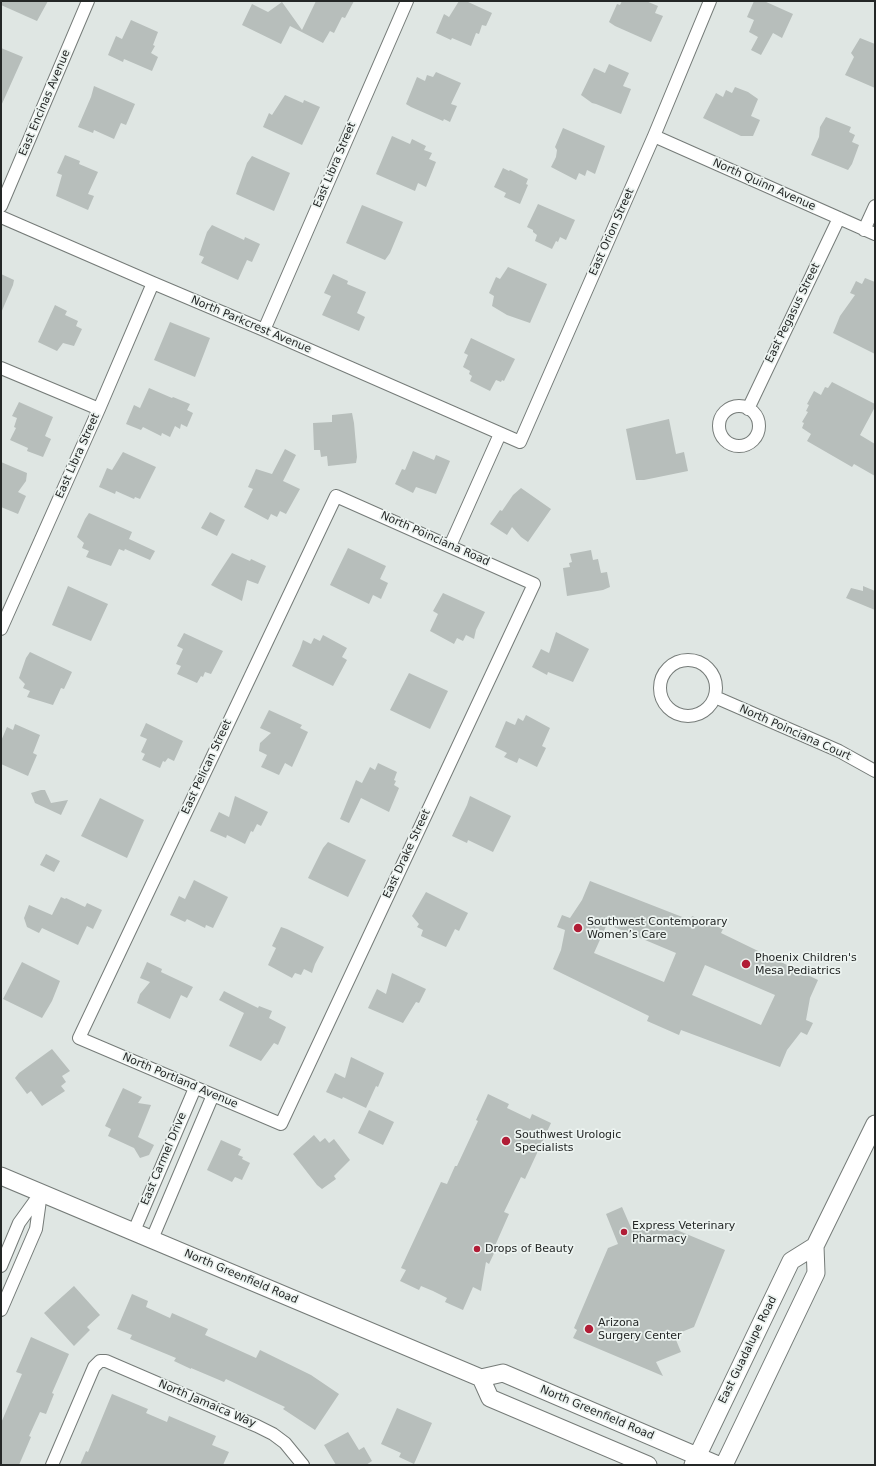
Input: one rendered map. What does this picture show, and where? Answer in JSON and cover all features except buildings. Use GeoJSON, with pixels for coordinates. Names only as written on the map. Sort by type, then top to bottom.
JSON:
{"type":"FeatureCollection","features":[{"type":"Feature","properties":{"kind":"main road"},"geometry":{"type":"LineString","coordinates":[[709,1462],[816,1273],[815,1246],[875,1124]]}},
{"type":"Feature","properties":{"kind":"main road","name":"North Greenfield Road"},"geometry":{"type":"LineString","coordinates":[[1,1176],[481,1378],[503,1373],[709,1462]]}},
{"type":"Feature","properties":{"kind":"main road","name":"East Guadalupe Road"},"geometry":{"type":"LineString","coordinates":[[709,1462],[791,1261],[815,1246]]}},
{"type":"Feature","properties":{"kind":"main road"},"geometry":{"type":"LineString","coordinates":[[481,1378],[490,1398],[648,1465]]}},
{"type":"Feature","properties":{"kind":"street","name":"East Encinas Avenue"},"geometry":{"type":"LineString","coordinates":[[1,206],[88,1]]}},
{"type":"Feature","properties":{"kind":"street","name":"East Libra Street"},"geometry":{"type":"LineString","coordinates":[[264,330],[406,1]]}},
{"type":"Feature","properties":{"kind":"street","name":"East Orion Street"},"geometry":{"type":"LineString","coordinates":[[500,434],[520,442],[654,136],[710,1]]}},
{"type":"Feature","properties":{"kind":"street","name":"North Quinn Avenue"},"geometry":{"type":"LineString","coordinates":[[654,136],[870,232]]}},
{"type":"Feature","properties":{"kind":"street"},"geometry":{"type":"LineString","coordinates":[[870,232],[875,206]]}},
{"type":"Feature","properties":{"kind":"street","name":"North Parkcrest Avenue"},"geometry":{"type":"LineString","coordinates":[[1,217],[264,330],[500,434]]}},
{"type":"Feature","properties":{"kind":"street","name":"East Pegasus Street"},"geometry":{"type":"LineString","coordinates":[[748,408],[839,218]]}},
{"type":"Feature","properties":{"kind":"street","name":"East Libra Street"},"geometry":{"type":"LineString","coordinates":[[1,629],[153,283]]}},
{"type":"Feature","properties":{"kind":"street"},"geometry":{"type":"LineString","coordinates":[[1,368],[99,408]]}},
{"type":"Feature","properties":{"kind":"street"},"geometry":{"type":"LineString","coordinates":[[450,546],[500,434]]}},
{"type":"Feature","properties":{"kind":"street","name":"North Poinciana Road"},"geometry":{"type":"LineString","coordinates":[[336,496],[534,584]]}},
{"type":"Feature","properties":{"kind":"street","name":"East Pelican Street"},"geometry":{"type":"LineString","coordinates":[[79,1038],[336,496]]}},
{"type":"Feature","properties":{"kind":"street","name":"East Drake Street"},"geometry":{"type":"LineString","coordinates":[[281,1124],[534,584]]}},
{"type":"Feature","properties":{"kind":"street"},"geometry":{"type":"LineString","coordinates":[[686,659],[695,660],[704,664],[711,670],[717,688],[715,697],[707,708],[695,715],[686,716],[677,714],[669,709],[662,697],[660,683],[663,674],[669,667],[677,662],[686,659]]}},
{"type":"Feature","properties":{"kind":"street","name":"North Poinciana Court"},"geometry":{"type":"LineString","coordinates":[[715,697],[839,751],[875,771]]}},
{"type":"Feature","properties":{"kind":"street","name":"North Portland Avenue"},"geometry":{"type":"LineString","coordinates":[[79,1038],[281,1124]]}},
{"type":"Feature","properties":{"kind":"street","name":"East Carmel Drive"},"geometry":{"type":"LineString","coordinates":[[134,1231],[195,1088]]}},
{"type":"Feature","properties":{"kind":"street","name":"East Carmel Drive"},"geometry":{"type":"LineString","coordinates":[[152,1239],[213,1095]]}},
{"type":"Feature","properties":{"kind":"street"},"geometry":{"type":"LineString","coordinates":[[1,1266],[19,1223],[41,1193]]}},
{"type":"Feature","properties":{"kind":"street"},"geometry":{"type":"LineString","coordinates":[[1,1310],[36,1229],[41,1193]]}},
{"type":"Feature","properties":{"kind":"street","name":"North Jamaica Way"},"geometry":{"type":"LineString","coordinates":[[52,1465],[94,1367],[100,1361],[106,1361],[258,1426],[273,1434],[285,1443],[303,1465]]}},
{"type":"Feature","properties":{"kind":"place","name":"Southwest Contemporary Women’s Care"},"geometry":{"type":"Point","coordinates":[578,928]}},
{"type":"Feature","properties":{"kind":"place","name":"Phoenix Children's Mesa Pediatrics"},"geometry":{"type":"Point","coordinates":[746,964]}},
{"type":"Feature","properties":{"kind":"place","name":"Southwest Urologic Specialists"},"geometry":{"type":"Point","coordinates":[506,1141]}},
{"type":"Feature","properties":{"kind":"place","name":"Express Veterinary Pharmacy"},"geometry":{"type":"Point","coordinates":[624,1232]}},
{"type":"Feature","properties":{"kind":"place","name":"Drops of Beauty"},"geometry":{"type":"Point","coordinates":[477,1249]}},
{"type":"Feature","properties":{"kind":"place","name":"Arizona Surgery Center"},"geometry":{"type":"Point","coordinates":[589,1329]}}]}
